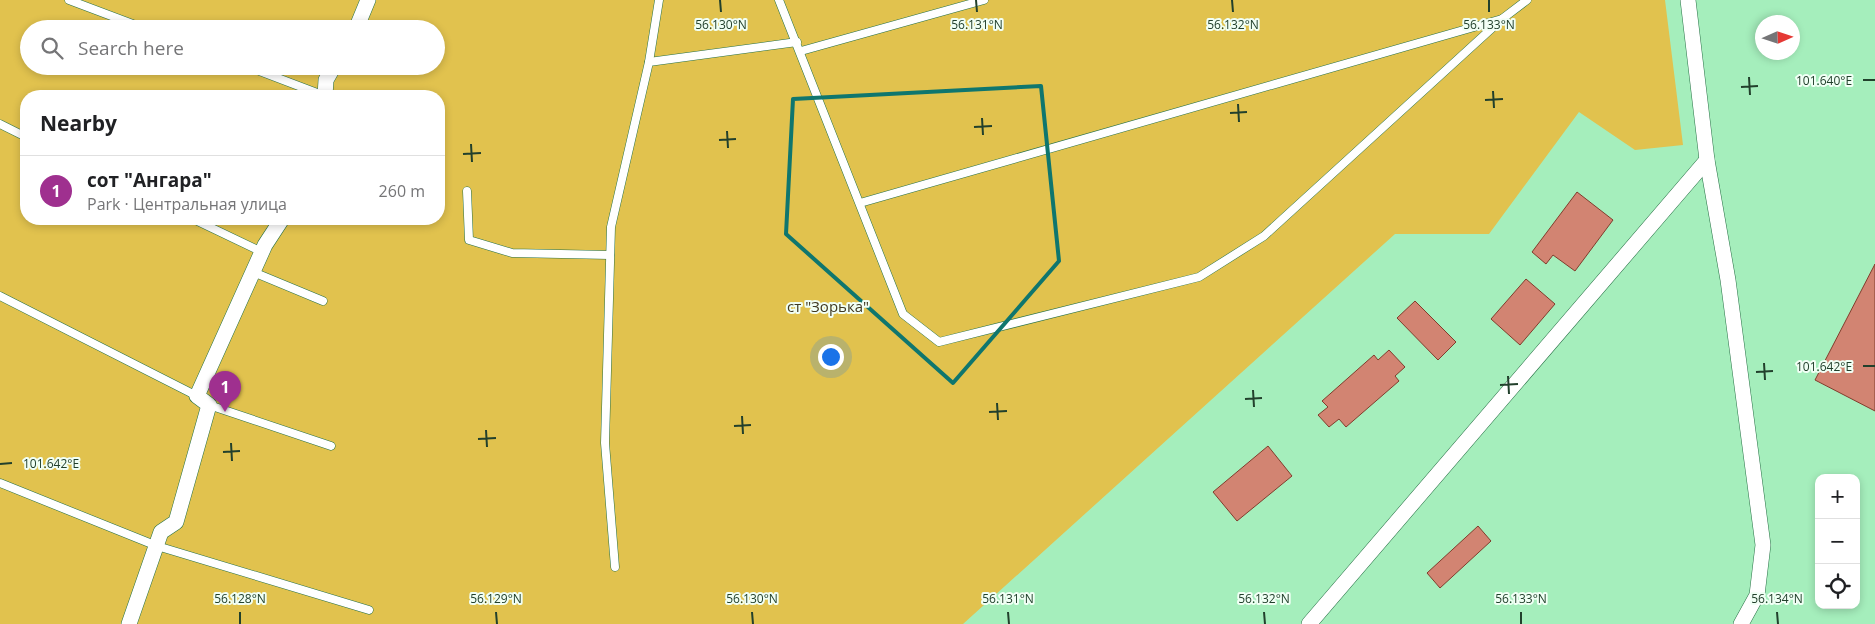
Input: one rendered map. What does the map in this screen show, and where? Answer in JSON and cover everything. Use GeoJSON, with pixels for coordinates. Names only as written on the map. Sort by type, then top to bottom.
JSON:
{"type":"FeatureCollection","features":[{"type":"Feature","properties":{"kind":"street"},"geometry":{"type":"LineString","coordinates":[[360,20],[368,0]]}},
{"type":"Feature","properties":{"kind":"street"},"geometry":{"type":"LineString","coordinates":[[1688,0],[1707,160],[1728,280],[1763,544],[1757,595],[1741,624]]}},
{"type":"Feature","properties":{"kind":"street"},"geometry":{"type":"LineString","coordinates":[[325,90],[326,80],[329,75]]}},
{"type":"Feature","properties":{"kind":"street"},"geometry":{"type":"LineString","coordinates":[[1309,624],[1707,160]]}},
{"type":"Feature","properties":{"kind":"street"},"geometry":{"type":"LineString","coordinates":[[129,624],[162,532],[176,522],[209,406],[197,396],[262,252],[278,225]]}},
{"type":"Feature","properties":{"kind":"lane"},"geometry":{"type":"LineString","coordinates":[[69,0],[122,20]]}},
{"type":"Feature","properties":{"kind":"lane"},"geometry":{"type":"LineString","coordinates":[[615,567],[605,443],[611,227],[649,62],[659,0]]}},
{"type":"Feature","properties":{"kind":"lane"},"geometry":{"type":"LineString","coordinates":[[779,0],[801,51],[903,314],[939,342],[1199,277],[1264,236],[1502,19],[1526,0]]}},
{"type":"Feature","properties":{"kind":"lane"},"geometry":{"type":"LineString","coordinates":[[801,51],[984,0]]}},
{"type":"Feature","properties":{"kind":"lane"},"geometry":{"type":"LineString","coordinates":[[860,203],[1502,19]]}},
{"type":"Feature","properties":{"kind":"lane"},"geometry":{"type":"LineString","coordinates":[[649,62],[796,42]]}},
{"type":"Feature","properties":{"kind":"lane"},"geometry":{"type":"LineString","coordinates":[[270,75],[309,90]]}},
{"type":"Feature","properties":{"kind":"lane"},"geometry":{"type":"LineString","coordinates":[[0,124],[20,134]]}},
{"type":"Feature","properties":{"kind":"lane"},"geometry":{"type":"LineString","coordinates":[[467,191],[469,240],[512,253],[610,255]]}},
{"type":"Feature","properties":{"kind":"lane"},"geometry":{"type":"LineString","coordinates":[[206,225],[262,252]]}},
{"type":"Feature","properties":{"kind":"lane"},"geometry":{"type":"LineString","coordinates":[[253,272],[323,301]]}},
{"type":"Feature","properties":{"kind":"lane"},"geometry":{"type":"LineString","coordinates":[[0,296],[197,396]]}},
{"type":"Feature","properties":{"kind":"lane"},"geometry":{"type":"LineString","coordinates":[[209,406],[331,446]]}},
{"type":"Feature","properties":{"kind":"lane"},"geometry":{"type":"LineString","coordinates":[[0,483],[157,546],[369,610]]}},
{"type":"Feature","properties":{"kind":"highlighted area"},"geometry":{"type":"Polygon","coordinates":[[[1041,86],[1059,261],[953,383],[786,234],[793,99],[1041,86]]]}},
{"type":"Feature","properties":{"kind":"green space","name":"ст \"Зорька\""},"geometry":{"type":"Polygon","coordinates":[[[0,0],[1665,0],[1683,145],[1635,150],[1579,112],[1489,234],[1395,234],[963,624],[0,624],[0,0]]]}},
{"type":"Feature","properties":{"kind":"building"},"geometry":{"type":"Polygon","coordinates":[[[1577,192],[1613,220],[1575,271],[1553,255],[1546,264],[1532,252],[1577,192]]]}},
{"type":"Feature","properties":{"kind":"building"},"geometry":{"type":"Polygon","coordinates":[[[1875,264],[1875,411],[1815,380],[1875,264]]]}},
{"type":"Feature","properties":{"kind":"building"},"geometry":{"type":"Polygon","coordinates":[[[1526,279],[1555,304],[1520,345],[1491,319],[1526,279]]]}},
{"type":"Feature","properties":{"kind":"building"},"geometry":{"type":"Polygon","coordinates":[[[1415,301],[1456,342],[1438,360],[1397,318],[1415,301]]]}},
{"type":"Feature","properties":{"kind":"building"},"geometry":{"type":"Polygon","coordinates":[[[1389,350],[1405,367],[1395,376],[1399,381],[1346,427],[1339,419],[1329,427],[1318,415],[1328,407],[1322,401],[1374,355],[1378,360],[1389,350]]]}},
{"type":"Feature","properties":{"kind":"building"},"geometry":{"type":"Polygon","coordinates":[[[1268,446],[1292,476],[1237,521],[1213,492],[1268,446]]]}},
{"type":"Feature","properties":{"kind":"building"},"geometry":{"type":"Polygon","coordinates":[[[1478,526],[1491,541],[1440,588],[1427,573],[1478,526]]]}},
{"type":"Feature","properties":{"kind":"place","name":"сот \"Ангара\""},"geometry":{"type":"Point","coordinates":[225,412]}}]}
